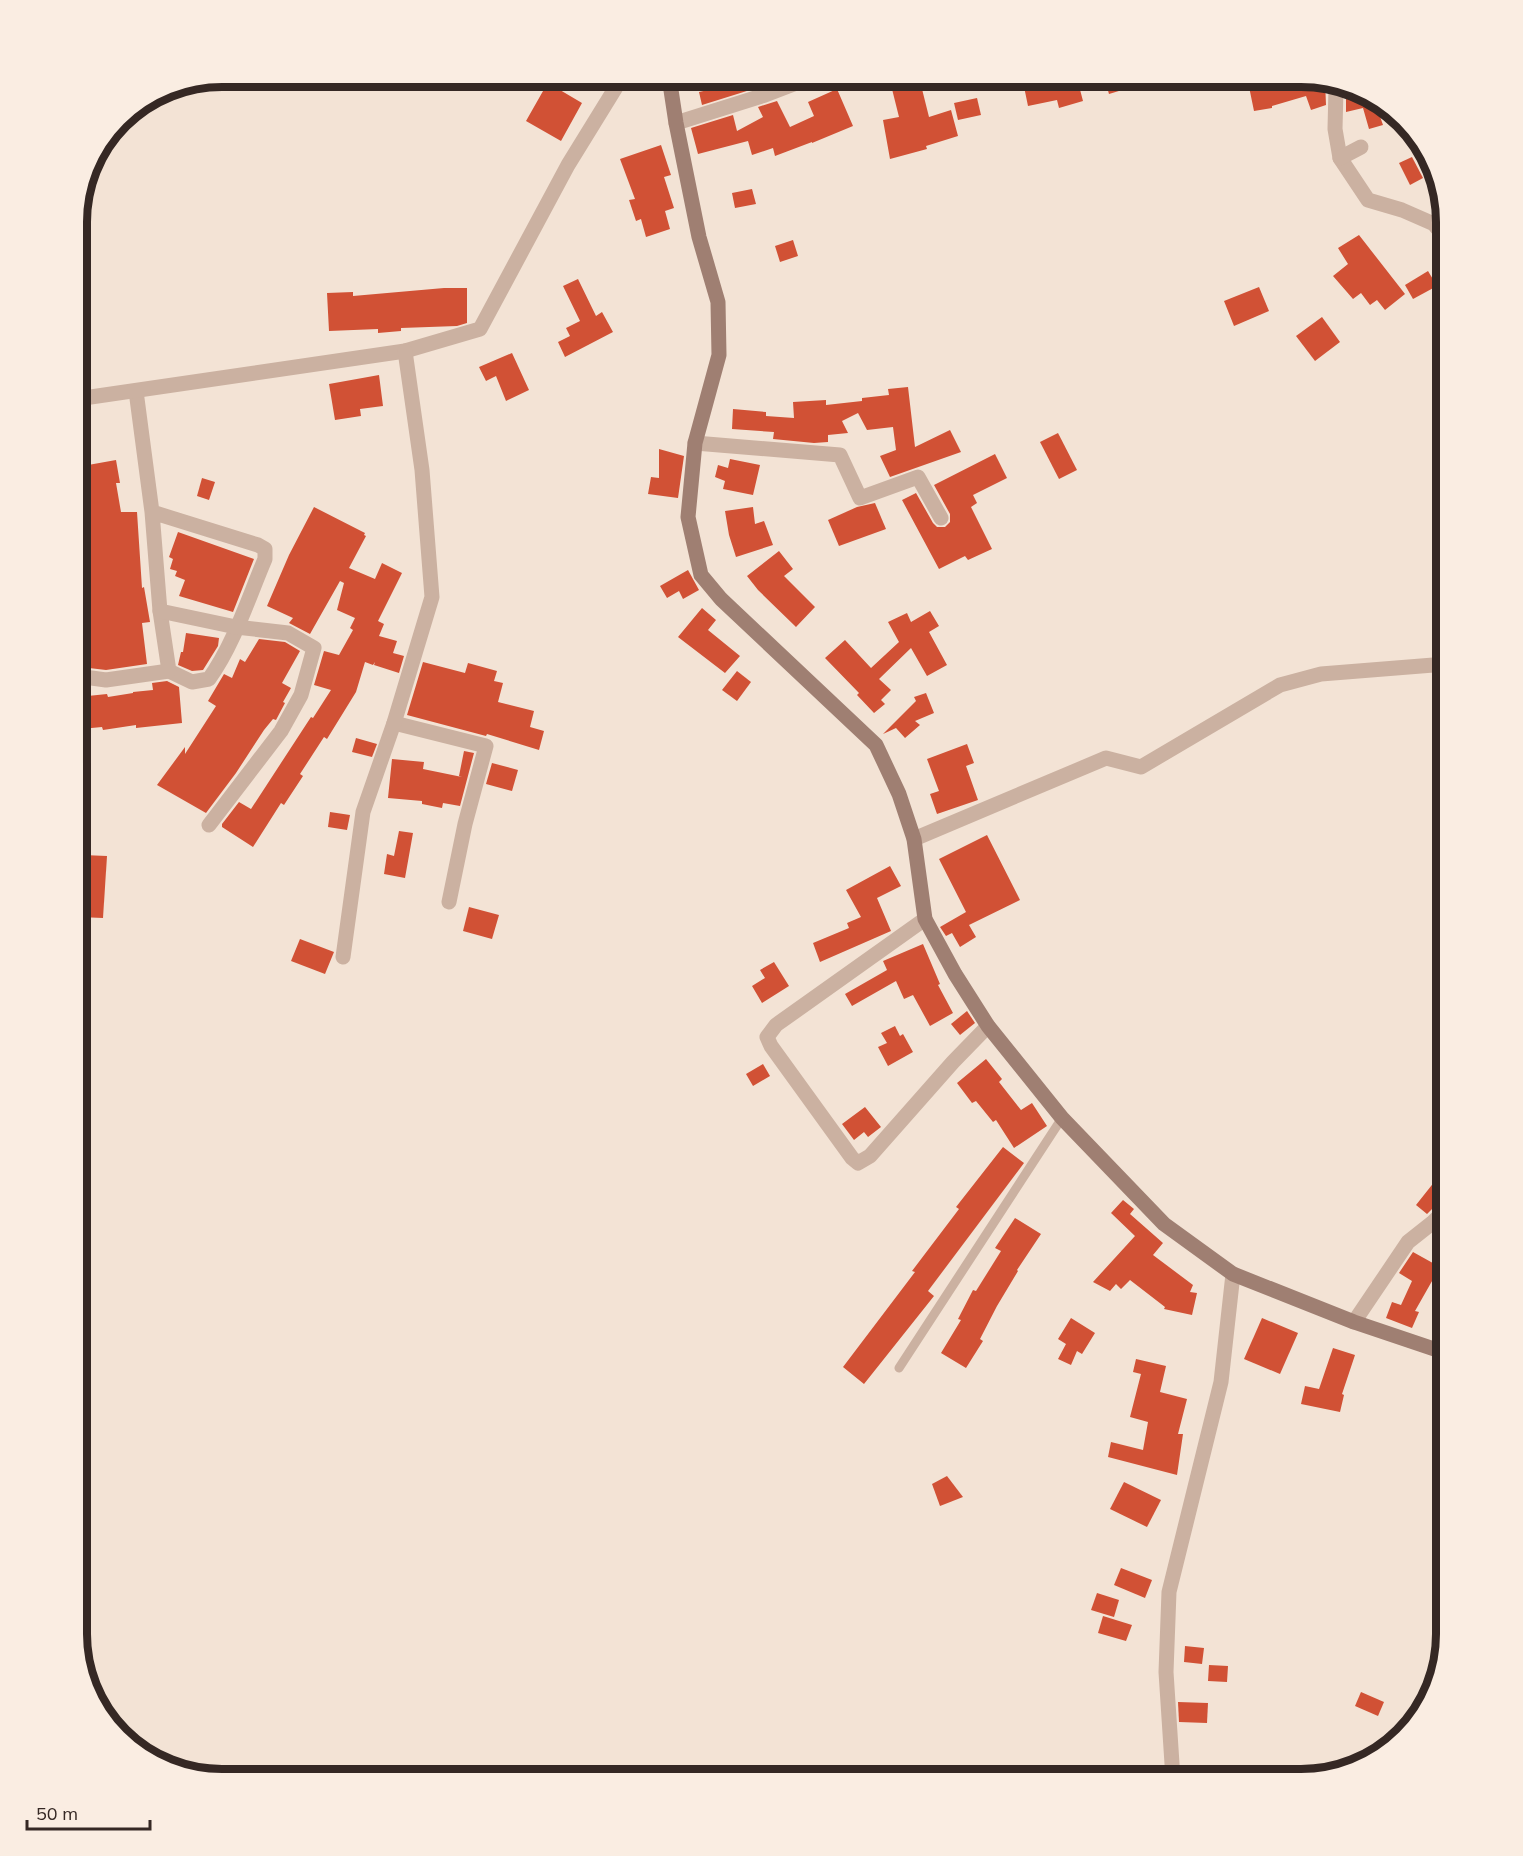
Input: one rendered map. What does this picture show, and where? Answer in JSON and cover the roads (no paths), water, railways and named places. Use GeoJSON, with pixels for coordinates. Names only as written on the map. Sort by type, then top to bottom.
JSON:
{"type":"FeatureCollection","features":[{"type":"Feature","properties":{"kind":"street"},"geometry":{"type":"LineString","coordinates":[[87,398],[405,351],[480,329],[568,165],[616,87]]}},
{"type":"Feature","properties":{"kind":"street"},"geometry":{"type":"LineString","coordinates":[[671,87],[699,237],[718,302],[719,355],[695,443],[688,517],[701,575],[721,599],[876,745],[899,794],[914,839],[924,919],[988,1026],[1062,1118],[1164,1224],[1233,1274],[1354,1322],[1436,1350]]}},
{"type":"Feature","properties":{"kind":"street"},"geometry":{"type":"LineString","coordinates":[[676,123],[784,87]]}},
{"type":"Feature","properties":{"kind":"street"},"geometry":{"type":"LineString","coordinates":[[1336,92],[1335,129],[1340,158],[1368,200],[1402,210],[1436,226]]}},
{"type":"Feature","properties":{"kind":"street"},"geometry":{"type":"LineString","coordinates":[[1340,158],[1360,147]]}},
{"type":"Feature","properties":{"kind":"street"},"geometry":{"type":"LineString","coordinates":[[343,957],[363,812],[394,723],[432,597],[422,470],[405,351]]}},
{"type":"Feature","properties":{"kind":"street"},"geometry":{"type":"LineString","coordinates":[[136,391],[152,512],[160,611],[169,671]]}},
{"type":"Feature","properties":{"kind":"street"},"geometry":{"type":"LineString","coordinates":[[695,443],[840,455],[860,498],[918,477],[941,518]]}},
{"type":"Feature","properties":{"kind":"street"},"geometry":{"type":"LineString","coordinates":[[87,677],[106,680],[169,671],[192,682],[209,679],[221,663],[265,559],[265,549],[258,545],[152,512]]}},
{"type":"Feature","properties":{"kind":"street"},"geometry":{"type":"LineString","coordinates":[[160,611],[236,627],[288,633],[314,648],[301,695],[281,731],[209,825]]}},
{"type":"Feature","properties":{"kind":"street"},"geometry":{"type":"LineString","coordinates":[[914,839],[1106,758],[1141,766],[1280,685],[1321,674],[1436,665]]}},
{"type":"Feature","properties":{"kind":"street"},"geometry":{"type":"LineString","coordinates":[[394,723],[486,746],[465,824],[449,902]]}},
{"type":"Feature","properties":{"kind":"street"},"geometry":{"type":"LineString","coordinates":[[924,919],[776,1025],[767,1037],[771,1046],[852,1158],[858,1163],[870,1156],[988,1026]]}},
{"type":"Feature","properties":{"kind":"street"},"geometry":{"type":"LineString","coordinates":[[1354,1322],[1408,1242],[1436,1219]]}},
{"type":"Feature","properties":{"kind":"street"},"geometry":{"type":"LineString","coordinates":[[1172,1769],[1166,1672],[1170,1592],[1221,1382],[1233,1274]]}},
{"type":"Feature","properties":{"kind":"lane"},"geometry":{"type":"LineString","coordinates":[[899,1368],[1062,1118]]}}]}
